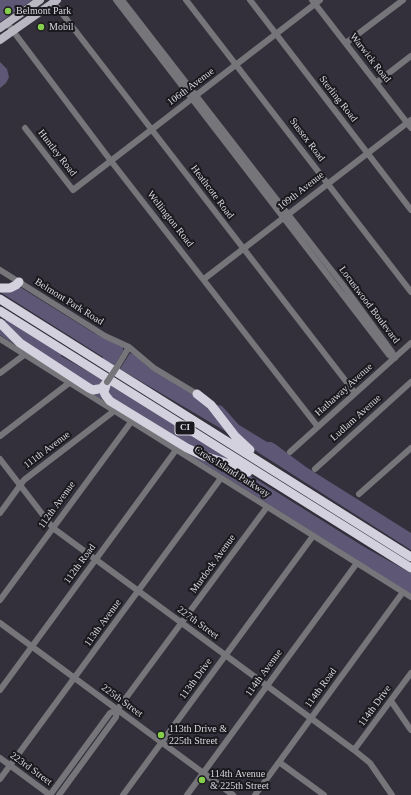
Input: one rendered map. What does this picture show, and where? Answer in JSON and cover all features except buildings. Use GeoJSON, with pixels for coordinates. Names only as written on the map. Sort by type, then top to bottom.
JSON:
{"type":"FeatureCollection","features":[{"type":"Feature","properties":{"kind":"highway"},"geometry":{"type":"LineString","coordinates":[[0,288],[10,288],[19,282]]}},
{"type":"Feature","properties":{"kind":"highway","name":"CI"},"geometry":{"type":"LineString","coordinates":[[0,299],[411,556]]}},
{"type":"Feature","properties":{"kind":"highway","name":"Cross Island Parkway"},"geometry":{"type":"LineString","coordinates":[[0,311],[411,568]]}},
{"type":"Feature","properties":{"kind":"highway"},"geometry":{"type":"LineString","coordinates":[[0,323],[20,343],[89,388],[93,390],[102,388],[107,382]]}},
{"type":"Feature","properties":{"kind":"highway"},"geometry":{"type":"LineString","coordinates":[[107,382],[104,392],[109,400],[183,446],[204,456],[229,464],[275,484]]}},
{"type":"Feature","properties":{"kind":"highway"},"geometry":{"type":"LineString","coordinates":[[198,394],[211,405],[232,433],[242,443],[284,477]]}},
{"type":"Feature","properties":{"kind":"main road"},"geometry":{"type":"LineString","coordinates":[[0,28],[40,0]]}},
{"type":"Feature","properties":{"kind":"main road"},"geometry":{"type":"LineString","coordinates":[[0,40],[56,1]]}},
{"type":"Feature","properties":{"kind":"street","name":"Locustwood Boulevard"},"geometry":{"type":"LineString","coordinates":[[116,0],[145,34],[341,287],[390,355],[395,358]]}},
{"type":"Feature","properties":{"kind":"street","name":"Locustwood Boulevard"},"geometry":{"type":"LineString","coordinates":[[122,0],[145,34]]}},
{"type":"Feature","properties":{"kind":"street","name":"Sussex Road"},"geometry":{"type":"LineString","coordinates":[[186,0],[411,292]]}},
{"type":"Feature","properties":{"kind":"street","name":"Sterling Road"},"geometry":{"type":"LineString","coordinates":[[250,0],[411,210]]}},
{"type":"Feature","properties":{"kind":"street"},"geometry":{"type":"LineString","coordinates":[[346,43],[402,0]]}},
{"type":"Feature","properties":{"kind":"street","name":"Heathcote Road"},"geometry":{"type":"LineString","coordinates":[[56,1],[152,129],[355,393]]}},
{"type":"Feature","properties":{"kind":"street","name":"106th Avenue"},"geometry":{"type":"LineString","coordinates":[[73,190],[276,34],[316,1]]}},
{"type":"Feature","properties":{"kind":"street","name":"Warwick Road"},"geometry":{"type":"LineString","coordinates":[[316,1],[376,83],[410,123]]}},
{"type":"Feature","properties":{"kind":"street","name":"Wellington Road"},"geometry":{"type":"LineString","coordinates":[[7,23],[318,427]]}},
{"type":"Feature","properties":{"kind":"street"},"geometry":{"type":"LineString","coordinates":[[376,83],[411,56]]}},
{"type":"Feature","properties":{"kind":"street","name":"109th Avenue"},"geometry":{"type":"LineString","coordinates":[[204,279],[327,183],[410,123]]}},
{"type":"Feature","properties":{"kind":"street","name":"Huntley Road"},"geometry":{"type":"LineString","coordinates":[[25,128],[73,190]]}},
{"type":"Feature","properties":{"kind":"street","name":"Belmont Park Road"},"geometry":{"type":"LineString","coordinates":[[0,270],[104,336],[129,347],[158,371],[198,394]]}},
{"type":"Feature","properties":{"kind":"street","name":"Cross Island Parkway"},"geometry":{"type":"LineString","coordinates":[[0,339],[411,597]]}},
{"type":"Feature","properties":{"kind":"street","name":"Hathaway Avenue"},"geometry":{"type":"LineString","coordinates":[[290,452],[411,343]]}},
{"type":"Feature","properties":{"kind":"street"},"geometry":{"type":"LineString","coordinates":[[107,382],[129,347]]}},
{"type":"Feature","properties":{"kind":"street"},"geometry":{"type":"LineString","coordinates":[[0,373],[24,354]]}},
{"type":"Feature","properties":{"kind":"street"},"geometry":{"type":"LineString","coordinates":[[0,436],[69,383]]}},
{"type":"Feature","properties":{"kind":"street","name":"Ludlam Avenue"},"geometry":{"type":"LineString","coordinates":[[315,469],[410,385]]}},
{"type":"Feature","properties":{"kind":"street","name":"111th Avenue"},"geometry":{"type":"LineString","coordinates":[[0,513],[24,480],[114,411]]}},
{"type":"Feature","properties":{"kind":"street","name":"112th Avenue"},"geometry":{"type":"LineString","coordinates":[[0,600],[131,422]]}},
{"type":"Feature","properties":{"kind":"street"},"geometry":{"type":"LineString","coordinates":[[359,494],[411,448]]}},
{"type":"Feature","properties":{"kind":"street","name":"112th Road"},"geometry":{"type":"LineString","coordinates":[[0,690],[176,450]]}},
{"type":"Feature","properties":{"kind":"street","name":"227th Street"},"geometry":{"type":"LineString","coordinates":[[0,459],[53,528],[354,750],[370,763],[392,795]]}},
{"type":"Feature","properties":{"kind":"street","name":"113th Avenue"},"geometry":{"type":"LineString","coordinates":[[0,779],[221,478]]}},
{"type":"Feature","properties":{"kind":"street","name":"Murdock Avenue"},"geometry":{"type":"LineString","coordinates":[[58,795],[116,717],[117,710],[267,507]]}},
{"type":"Feature","properties":{"kind":"street","name":"113th Drive"},"geometry":{"type":"LineString","coordinates":[[123,795],[313,536]]}},
{"type":"Feature","properties":{"kind":"street","name":"114th Avenue"},"geometry":{"type":"LineString","coordinates":[[187,795],[357,563]]}},
{"type":"Feature","properties":{"kind":"street","name":"114th Road"},"geometry":{"type":"LineString","coordinates":[[255,795],[403,592]]}},
{"type":"Feature","properties":{"kind":"street","name":"225th Street"},"geometry":{"type":"LineString","coordinates":[[0,623],[233,795]]}},
{"type":"Feature","properties":{"kind":"street","name":"114th Drive"},"geometry":{"type":"LineString","coordinates":[[354,750],[411,673]]}},
{"type":"Feature","properties":{"kind":"street"},"geometry":{"type":"LineString","coordinates":[[391,701],[411,730]]}},
{"type":"Feature","properties":{"kind":"street","name":"Murdock Avenue"},"geometry":{"type":"LineString","coordinates":[[50,795],[110,713],[117,710]]}},
{"type":"Feature","properties":{"kind":"street"},"geometry":{"type":"LineString","coordinates":[[82,752],[88,756]]}},
{"type":"Feature","properties":{"kind":"street","name":"223rd Street"},"geometry":{"type":"LineString","coordinates":[[0,758],[50,795]]}},
{"type":"Feature","properties":{"kind":"street"},"geometry":{"type":"LineString","coordinates":[[279,762],[324,795]]}},
{"type":"Feature","properties":{"kind":"shaded area","name":"Belmont Park"},"geometry":{"type":"Polygon","coordinates":[[[0,0],[32,0],[0,22],[0,0]]]}},
{"type":"Feature","properties":{"kind":"shaded area"},"geometry":{"type":"Polygon","coordinates":[[[0,62],[7,69],[9,77],[6,83],[0,88],[0,62]]]}},
{"type":"Feature","properties":{"kind":"shaded area"},"geometry":{"type":"Polygon","coordinates":[[[20,287],[94,333],[123,347],[123,351],[114,366],[103,359],[103,357],[0,292],[20,287]]]}},
{"type":"Feature","properties":{"kind":"shaded area"},"geometry":{"type":"Polygon","coordinates":[[[1,320],[7,320],[62,354],[61,356],[105,381],[104,383],[94,386],[22,341],[1,320]]]}},
{"type":"Feature","properties":{"kind":"shaded area"},"geometry":{"type":"Polygon","coordinates":[[[0,327],[102,391],[222,472],[219,465],[248,474],[366,548],[411,573],[411,594],[0,335],[0,327]]]}},
{"type":"Feature","properties":{"kind":"shaded area"},"geometry":{"type":"Polygon","coordinates":[[[130,353],[136,355],[147,366],[206,403],[230,434],[120,369],[130,353]]]}},
{"type":"Feature","properties":{"kind":"shaded area"},"geometry":{"type":"Polygon","coordinates":[[[110,384],[234,462],[205,454],[111,397],[108,388],[110,384]]]}},
{"type":"Feature","properties":{"kind":"shaded area"},"geometry":{"type":"Polygon","coordinates":[[[214,404],[222,406],[239,425],[267,442],[275,444],[306,467],[411,533],[411,550],[259,453],[243,441],[214,404]]]}},
{"type":"Feature","properties":{"kind":"place","name":"Belmont Park"},"geometry":{"type":"Point","coordinates":[8,11]}},
{"type":"Feature","properties":{"kind":"place","name":"Mobil"},"geometry":{"type":"Point","coordinates":[41,27]}},
{"type":"Feature","properties":{"kind":"place","name":"113th Drive & 225th Street"},"geometry":{"type":"Point","coordinates":[161,735]}},
{"type":"Feature","properties":{"kind":"place","name":"114th Avenue & 225th Street"},"geometry":{"type":"Point","coordinates":[202,780]}}]}
